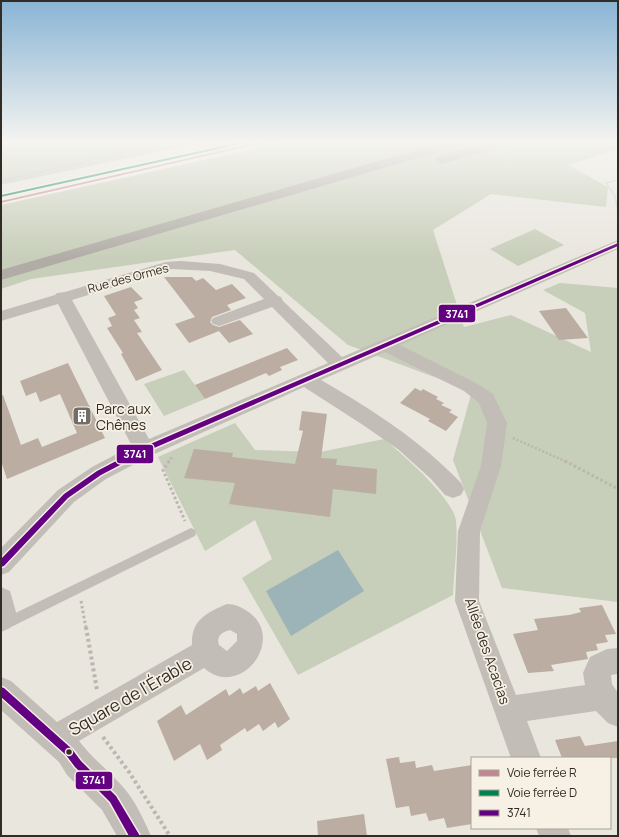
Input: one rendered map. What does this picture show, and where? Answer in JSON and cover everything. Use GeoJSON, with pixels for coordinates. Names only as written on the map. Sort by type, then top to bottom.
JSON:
{"type":"FeatureCollection","features":[{"type":"Feature","properties":{"kind":"main road"},"geometry":{"type":"LineString","coordinates":[[314,184],[322,181]]}},
{"type":"Feature","properties":{"kind":"main road"},"geometry":{"type":"LineString","coordinates":[[1,275],[324,181]]}},
{"type":"Feature","properties":{"kind":"main road"},"geometry":{"type":"LineString","coordinates":[[185,221],[303,198],[364,181]]}},
{"type":"Feature","properties":{"kind":"street"},"geometry":{"type":"LineString","coordinates":[[1,564],[66,496],[99,473],[144,450],[618,244]]}},
{"type":"Feature","properties":{"kind":"street","name":"Rue des Ormes"},"geometry":{"type":"LineString","coordinates":[[1,316],[62,296],[171,265],[194,264],[230,270],[249,276],[276,300],[340,364]]}},
{"type":"Feature","properties":{"kind":"street"},"geometry":{"type":"LineString","coordinates":[[62,296],[144,450]]}},
{"type":"Feature","properties":{"kind":"street"},"geometry":{"type":"LineString","coordinates":[[219,321],[276,300]]}},
{"type":"Feature","properties":{"kind":"street","name":"Allée des Acacias"},"geometry":{"type":"LineString","coordinates":[[385,345],[470,387],[487,399],[497,423],[491,466],[470,532],[467,601],[526,757]]}},
{"type":"Feature","properties":{"kind":"street"},"geometry":{"type":"LineString","coordinates":[[304,380],[315,385],[390,432],[438,471],[452,489]]}},
{"type":"Feature","properties":{"kind":"street"},"geometry":{"type":"LineString","coordinates":[[1,599],[3,612],[1,619]]}},
{"type":"Feature","properties":{"kind":"street","name":"Square de l'Érable"},"geometry":{"type":"LineString","coordinates":[[54,740],[206,652]]}},
{"type":"Feature","properties":{"kind":"street"},"geometry":{"type":"LineString","coordinates":[[509,710],[610,705],[598,686],[597,676],[600,668],[605,663],[618,660]]}},
{"type":"Feature","properties":{"kind":"street"},"geometry":{"type":"LineString","coordinates":[[1,691],[68,752],[113,800],[135,836]]}},
{"type":"Feature","properties":{"kind":"lane"},"geometry":{"type":"LineString","coordinates":[[1,626],[191,533]]}},
{"type":"Feature","properties":{"kind":"path"},"geometry":{"type":"LineString","coordinates":[[614,181],[606,183],[615,196],[618,212]]}},
{"type":"Feature","properties":{"kind":"path"},"geometry":{"type":"LineString","coordinates":[[496,430],[570,464],[618,489]]}},
{"type":"Feature","properties":{"kind":"path"},"geometry":{"type":"LineString","coordinates":[[177,452],[163,470],[191,533]]}},
{"type":"Feature","properties":{"kind":"green space"},"geometry":{"type":"Polygon","coordinates":[[[1,181],[20,181],[1,185],[1,181]]]}},
{"type":"Feature","properties":{"kind":"green space"},"geometry":{"type":"Polygon","coordinates":[[[109,181],[597,181],[608,187],[606,207],[491,194],[433,230],[464,327],[511,315],[591,352],[585,313],[543,290],[560,283],[618,288],[618,602],[502,588],[453,460],[472,391],[348,345],[235,250],[31,279],[1,289],[1,205],[109,181]]]}},
{"type":"Feature","properties":{"kind":"green space"},"geometry":{"type":"Polygon","coordinates":[[[535,229],[564,245],[518,266],[490,249],[535,229]]]}},
{"type":"Feature","properties":{"kind":"green space"},"geometry":{"type":"Polygon","coordinates":[[[184,370],[205,399],[164,416],[144,384],[184,370]]]}},
{"type":"Feature","properties":{"kind":"green space"},"geometry":{"type":"Polygon","coordinates":[[[235,423],[255,450],[320,452],[384,439],[426,477],[437,489],[453,512],[456,521],[457,539],[453,595],[298,675],[242,578],[272,559],[255,520],[205,551],[158,457],[235,423]]]}},
{"type":"Feature","properties":{"kind":"water"},"geometry":{"type":"Polygon","coordinates":[[[338,550],[364,591],[291,636],[266,591],[338,550]]]}},
{"type":"Feature","properties":{"kind":"building"},"geometry":{"type":"Polygon","coordinates":[[[164,277],[192,277],[196,281],[203,278],[216,290],[232,284],[246,298],[227,305],[231,310],[212,317],[210,322],[219,327],[240,320],[253,334],[229,343],[219,331],[189,343],[175,324],[195,317],[164,277]]]}},
{"type":"Feature","properties":{"kind":"building"},"geometry":{"type":"Polygon","coordinates":[[[131,287],[143,299],[134,302],[138,308],[134,310],[140,318],[134,320],[142,332],[137,333],[162,370],[136,381],[121,354],[123,353],[107,328],[112,326],[108,318],[116,315],[104,296],[131,287]]]}},
{"type":"Feature","properties":{"kind":"building"},"geometry":{"type":"Polygon","coordinates":[[[566,308],[588,338],[559,340],[539,311],[566,308]]]}},
{"type":"Feature","properties":{"kind":"building"},"geometry":{"type":"Polygon","coordinates":[[[287,348],[298,360],[280,367],[282,370],[269,376],[266,373],[205,399],[195,385],[287,348]]]}},
{"type":"Feature","properties":{"kind":"building","name":"Parc aux Chênes"},"geometry":{"type":"Polygon","coordinates":[[[68,363],[105,438],[7,479],[1,461],[1,395],[3,395],[21,445],[38,438],[42,447],[77,433],[60,394],[40,402],[36,392],[26,396],[20,381],[68,363]]]}},
{"type":"Feature","properties":{"kind":"building"},"geometry":{"type":"Polygon","coordinates":[[[415,388],[421,391],[423,389],[438,397],[436,399],[444,403],[441,405],[452,410],[449,412],[458,417],[446,431],[428,421],[430,419],[400,403],[415,388]]]}},
{"type":"Feature","properties":{"kind":"building"},"geometry":{"type":"Polygon","coordinates":[[[302,411],[327,414],[321,458],[337,459],[336,465],[377,469],[376,494],[333,489],[330,517],[229,504],[235,483],[184,478],[194,449],[233,453],[232,457],[295,464],[303,431],[299,430],[302,411]]]}},
{"type":"Feature","properties":{"kind":"building"},"geometry":{"type":"Polygon","coordinates":[[[602,605],[616,634],[605,635],[608,642],[596,644],[598,650],[586,652],[588,659],[551,665],[554,671],[528,673],[513,634],[538,630],[534,619],[569,615],[581,612],[579,608],[602,605]]]}},
{"type":"Feature","properties":{"kind":"building"},"geometry":{"type":"Polygon","coordinates":[[[270,683],[290,719],[278,728],[275,722],[263,731],[259,724],[247,732],[245,728],[220,745],[222,750],[207,760],[200,744],[174,761],[157,721],[181,705],[186,715],[226,689],[229,696],[240,688],[243,694],[256,686],[258,691],[270,683]]]}},
{"type":"Feature","properties":{"kind":"building"},"geometry":{"type":"Polygon","coordinates":[[[580,736],[585,746],[618,741],[618,758],[562,757],[555,740],[580,736]]]}},
{"type":"Feature","properties":{"kind":"building"},"geometry":{"type":"Polygon","coordinates":[[[399,757],[400,763],[415,761],[416,768],[432,765],[434,771],[471,765],[471,824],[447,828],[444,818],[429,821],[426,813],[411,816],[409,806],[396,808],[386,759],[399,757]]]}},
{"type":"Feature","properties":{"kind":"building"},"geometry":{"type":"Polygon","coordinates":[[[364,814],[367,836],[318,836],[317,821],[364,814]]]}},
{"type":"Feature","properties":{"kind":"rail line","name":"D"},"geometry":{"type":"LineString","coordinates":[[1,196],[69,181]]}},
{"type":"Feature","properties":{"kind":"rail line","name":"R"},"geometry":{"type":"LineString","coordinates":[[1,202],[93,181]]}},
{"type":"Feature","properties":{"kind":"transit line","name":"3741"},"geometry":{"type":"LineString","coordinates":[[1,564],[66,496],[99,473],[143,450],[618,244]]}},
{"type":"Feature","properties":{"kind":"transit line","name":"3741"},"geometry":{"type":"LineString","coordinates":[[1,691],[69,752],[78,764],[113,799],[135,836]]}},
{"type":"Feature","properties":{"kind":"place","name":"Parc aux Chênes"},"geometry":{"type":"Point","coordinates":[82,416]}}]}
